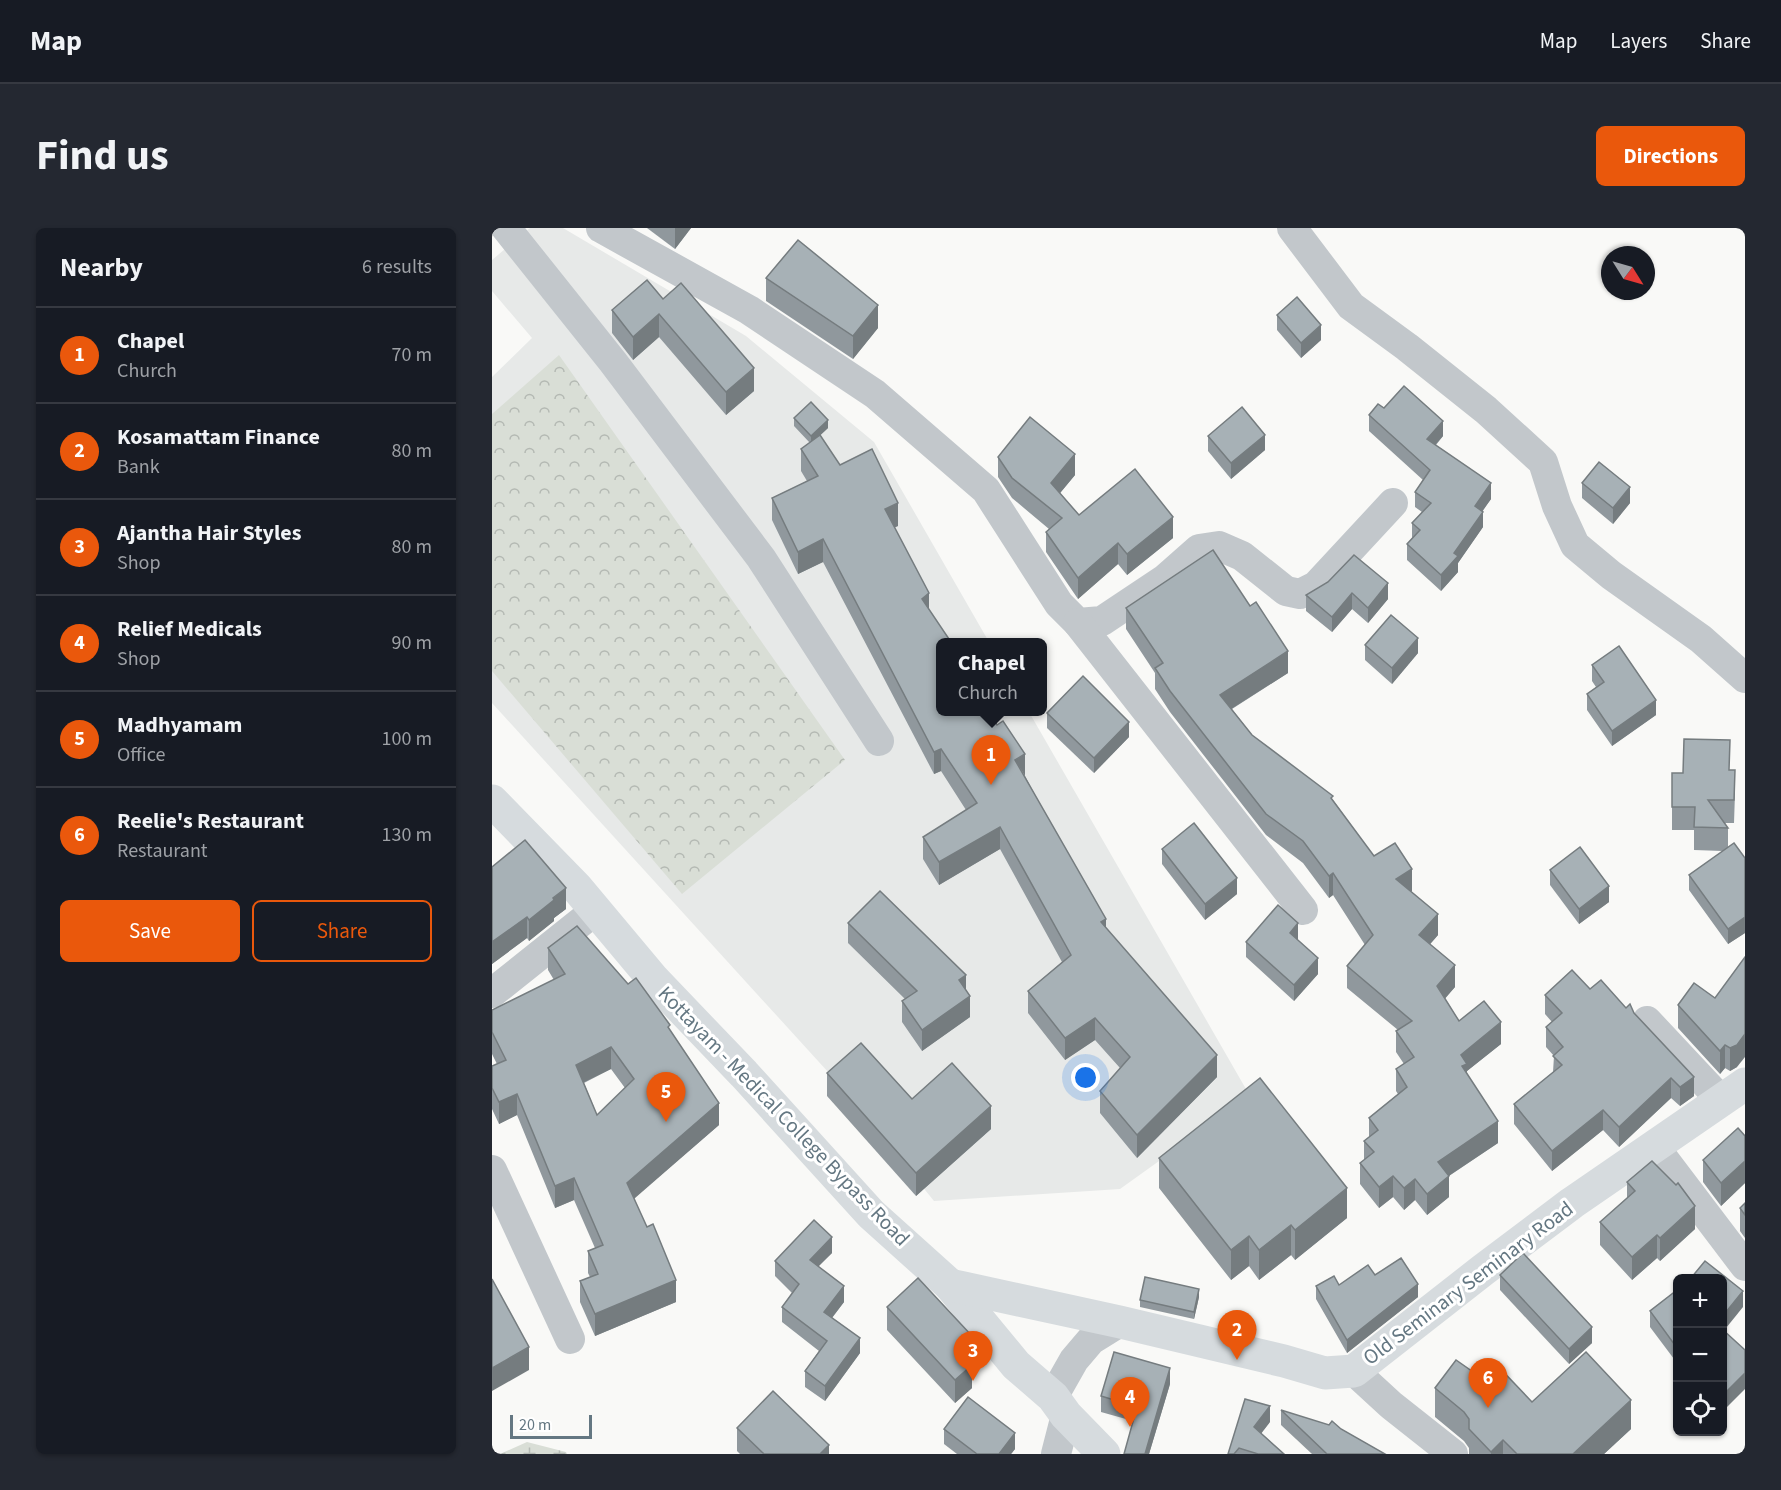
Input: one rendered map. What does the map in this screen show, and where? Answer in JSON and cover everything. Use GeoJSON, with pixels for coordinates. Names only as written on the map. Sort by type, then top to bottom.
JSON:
{"type":"FeatureCollection","features":[{"type":"Feature","properties":{"kind":"main road","name":"Kottayam - Medical College Bypass Road"},"geometry":{"type":"LineString","coordinates":[[492,801],[577,888],[654,980],[744,1074],[871,1214],[950,1285],[1016,1365],[1104,1454]]}},
{"type":"Feature","properties":{"kind":"main road","name":"Old Seminary Seminary Road"},"geometry":{"type":"LineString","coordinates":[[950,1285],[1120,1322],[1325,1373],[1354,1371],[1483,1270],[1654,1146],[1733,1092]]}},
{"type":"Feature","properties":{"kind":"street"},"geometry":{"type":"LineString","coordinates":[[506,228],[613,362],[760,558],[879,741]]}},
{"type":"Feature","properties":{"kind":"street"},"geometry":{"type":"LineString","coordinates":[[601,228],[749,310],[875,394],[986,490],[1059,604],[1078,623],[1303,910]]}},
{"type":"Feature","properties":{"kind":"street"},"geometry":{"type":"LineString","coordinates":[[1292,228],[1351,306],[1486,410],[1543,462],[1557,506],[1575,545],[1611,575],[1701,639],[1745,678]]}},
{"type":"Feature","properties":{"kind":"street"},"geometry":{"type":"LineString","coordinates":[[1078,623],[1102,621],[1165,579],[1199,549],[1219,546],[1242,556],[1287,591],[1300,594],[1316,586],[1394,503]]}},
{"type":"Feature","properties":{"kind":"street"},"geometry":{"type":"LineString","coordinates":[[492,993],[596,910]]}},
{"type":"Feature","properties":{"kind":"street"},"geometry":{"type":"LineString","coordinates":[[1647,1021],[1733,1092]]}},
{"type":"Feature","properties":{"kind":"street"},"geometry":{"type":"LineString","coordinates":[[1654,1146],[1745,1266]]}},
{"type":"Feature","properties":{"kind":"street"},"geometry":{"type":"LineString","coordinates":[[492,1170],[570,1339]]}},
{"type":"Feature","properties":{"kind":"street"},"geometry":{"type":"LineString","coordinates":[[1056,1454],[1059,1406],[1074,1360],[1091,1340],[1120,1322]]}},
{"type":"Feature","properties":{"kind":"street"},"geometry":{"type":"LineString","coordinates":[[1354,1371],[1391,1405],[1453,1454]]}},
{"type":"Feature","properties":{"kind":"shaded area"},"geometry":{"type":"Polygon","coordinates":[[[530,228],[563,228],[746,336],[874,442],[987,638],[936,638],[936,716],[1031,716],[1250,1096],[1120,1189],[934,1201],[839,1084],[492,703],[492,377],[532,338],[492,291],[492,260],[530,228]]]}},
{"type":"Feature","properties":{"kind":"green space"},"geometry":{"type":"Polygon","coordinates":[[[559,355],[845,760],[682,894],[492,671],[492,414],[559,355]]]}},
{"type":"Feature","properties":{"kind":"green space"},"geometry":{"type":"Polygon","coordinates":[[[527,1442],[566,1452],[567,1454],[500,1454],[527,1442]]]}},
{"type":"Feature","properties":{"kind":"building"},"geometry":{"type":"Polygon","coordinates":[[[798,240],[878,305],[853,336],[766,278],[798,240]]]}},
{"type":"Feature","properties":{"kind":"building"},"geometry":{"type":"Polygon","coordinates":[[[647,280],[663,299],[681,283],[754,368],[726,392],[659,314],[633,337],[612,310],[647,280]]]}},
{"type":"Feature","properties":{"kind":"building"},"geometry":{"type":"Polygon","coordinates":[[[1297,297],[1321,325],[1301,343],[1277,315],[1297,297]]]}},
{"type":"Feature","properties":{"kind":"building"},"geometry":{"type":"Polygon","coordinates":[[[1404,386],[1443,421],[1427,439],[1491,483],[1475,506],[1483,512],[1454,553],[1458,556],[1441,575],[1407,544],[1420,530],[1412,523],[1431,503],[1415,492],[1430,470],[1369,415],[1378,404],[1384,408],[1404,386]]]}},
{"type":"Feature","properties":{"kind":"building"},"geometry":{"type":"Polygon","coordinates":[[[811,402],[828,420],[811,436],[794,418],[811,402]]]}},
{"type":"Feature","properties":{"kind":"building"},"geometry":{"type":"Polygon","coordinates":[[[1242,407],[1265,435],[1231,463],[1208,436],[1242,407]]]}},
{"type":"Feature","properties":{"kind":"building"},"geometry":{"type":"Polygon","coordinates":[[[1030,417],[1075,454],[1051,483],[1079,515],[1135,469],[1173,517],[1127,554],[1118,543],[1078,578],[1046,532],[1062,518],[1012,478],[998,457],[1030,417]]]}},
{"type":"Feature","properties":{"kind":"building"},"geometry":{"type":"Polygon","coordinates":[[[820,435],[840,465],[872,449],[898,503],[885,509],[929,593],[922,599],[948,638],[936,638],[936,716],[992,716],[997,725],[1003,721],[1025,754],[1015,760],[1106,919],[1101,922],[1217,1055],[1137,1135],[1100,1091],[1130,1057],[1095,1018],[1065,1038],[1028,991],[1071,955],[1000,827],[939,862],[923,837],[977,803],[941,749],[934,752],[823,539],[798,552],[772,498],[818,476],[801,449],[820,435]]]}},
{"type":"Feature","properties":{"kind":"building"},"geometry":{"type":"Polygon","coordinates":[[[1599,462],[1630,487],[1613,508],[1582,483],[1599,462]]]}},
{"type":"Feature","properties":{"kind":"building"},"geometry":{"type":"Polygon","coordinates":[[[1213,550],[1250,606],[1256,602],[1288,651],[1220,695],[1252,735],[1333,796],[1331,798],[1374,856],[1395,843],[1412,869],[1396,879],[1438,914],[1419,935],[1455,965],[1437,986],[1459,1021],[1484,1001],[1501,1022],[1461,1055],[1467,1064],[1462,1066],[1498,1121],[1438,1162],[1449,1176],[1427,1194],[1415,1179],[1404,1188],[1393,1176],[1379,1187],[1360,1163],[1374,1152],[1364,1141],[1378,1130],[1369,1118],[1407,1087],[1396,1069],[1414,1057],[1396,1031],[1412,1021],[1347,966],[1373,935],[1333,873],[1329,876],[1303,841],[1266,814],[1170,691],[1155,668],[1163,663],[1126,608],[1213,550]]]}},
{"type":"Feature","properties":{"kind":"building"},"geometry":{"type":"Polygon","coordinates":[[[1354,555],[1388,583],[1368,608],[1352,593],[1332,617],[1306,595],[1328,582],[1354,555]]]}},
{"type":"Feature","properties":{"kind":"building"},"geometry":{"type":"Polygon","coordinates":[[[1391,615],[1418,638],[1392,668],[1365,645],[1391,615]]]}},
{"type":"Feature","properties":{"kind":"building"},"geometry":{"type":"Polygon","coordinates":[[[1619,646],[1656,700],[1612,731],[1587,694],[1604,682],[1592,665],[1619,646]]]}},
{"type":"Feature","properties":{"kind":"building"},"geometry":{"type":"Polygon","coordinates":[[[1083,676],[1129,722],[1094,758],[1047,713],[1083,676]]]}},
{"type":"Feature","properties":{"kind":"building"},"geometry":{"type":"Polygon","coordinates":[[[1684,739],[1730,740],[1729,770],[1735,770],[1734,800],[1708,800],[1728,828],[1694,827],[1695,807],[1672,807],[1672,773],[1683,773],[1684,739]]]}},
{"type":"Feature","properties":{"kind":"building"},"geometry":{"type":"Polygon","coordinates":[[[1194,823],[1237,878],[1205,904],[1162,849],[1194,823]]]}},
{"type":"Feature","properties":{"kind":"building"},"geometry":{"type":"Polygon","coordinates":[[[525,840],[566,888],[529,920],[527,917],[492,942],[492,867],[525,840]]]}},
{"type":"Feature","properties":{"kind":"building"},"geometry":{"type":"Polygon","coordinates":[[[1734,843],[1745,858],[1745,917],[1728,929],[1689,875],[1734,843]]]}},
{"type":"Feature","properties":{"kind":"building"},"geometry":{"type":"Polygon","coordinates":[[[1580,847],[1609,886],[1579,909],[1550,870],[1580,847]]]}},
{"type":"Feature","properties":{"kind":"building"},"geometry":{"type":"Polygon","coordinates":[[[880,891],[966,975],[959,980],[970,996],[922,1030],[902,1001],[917,991],[848,923],[880,891]]]}},
{"type":"Feature","properties":{"kind":"building"},"geometry":{"type":"Polygon","coordinates":[[[1278,905],[1298,923],[1290,933],[1318,958],[1294,985],[1246,942],[1278,905]]]}},
{"type":"Feature","properties":{"kind":"building"},"geometry":{"type":"Polygon","coordinates":[[[577,926],[628,984],[636,978],[670,1025],[668,1027],[719,1103],[627,1183],[647,1227],[653,1224],[676,1280],[595,1314],[580,1281],[598,1274],[588,1251],[603,1245],[574,1178],[555,1186],[517,1094],[499,1102],[492,1088],[492,1066],[506,1060],[492,1032],[492,1010],[565,974],[548,948],[577,926]],[[611,1047],[576,1065],[597,1115],[634,1079],[611,1047]]]}},
{"type":"Feature","properties":{"kind":"building"},"geometry":{"type":"Polygon","coordinates":[[[1745,957],[1745,1034],[1737,1045],[1730,1048],[1725,1045],[1720,1051],[1678,1005],[1694,983],[1715,998],[1745,957]]]}},
{"type":"Feature","properties":{"kind":"building"},"geometry":{"type":"Polygon","coordinates":[[[1572,970],[1590,989],[1601,980],[1626,1008],[1630,1004],[1634,1013],[1694,1077],[1680,1087],[1671,1078],[1619,1127],[1603,1110],[1552,1151],[1514,1104],[1562,1065],[1553,1056],[1563,1047],[1546,1027],[1562,1013],[1545,995],[1572,970]]]}},
{"type":"Feature","properties":{"kind":"building"},"geometry":{"type":"Polygon","coordinates":[[[861,1043],[912,1099],[952,1063],[991,1106],[916,1173],[827,1073],[861,1043]]]}},
{"type":"Feature","properties":{"kind":"building"},"geometry":{"type":"Polygon","coordinates":[[[1260,1078],[1347,1188],[1295,1230],[1291,1225],[1259,1250],[1249,1236],[1231,1250],[1159,1158],[1260,1078]]]}},
{"type":"Feature","properties":{"kind":"building"},"geometry":{"type":"Polygon","coordinates":[[[1738,1128],[1745,1136],[1745,1161],[1721,1183],[1703,1160],[1738,1128]]]}},
{"type":"Feature","properties":{"kind":"building"},"geometry":{"type":"Polygon","coordinates":[[[1652,1161],[1676,1185],[1678,1183],[1695,1206],[1660,1238],[1657,1235],[1632,1257],[1600,1222],[1635,1191],[1627,1182],[1652,1161]]]}},
{"type":"Feature","properties":{"kind":"building"},"geometry":{"type":"Polygon","coordinates":[[[1745,1203],[1745,1215],[1740,1208],[1745,1203]]]}},
{"type":"Feature","properties":{"kind":"building"},"geometry":{"type":"Polygon","coordinates":[[[814,1220],[832,1237],[810,1260],[844,1286],[824,1312],[860,1338],[825,1386],[805,1371],[827,1341],[782,1307],[799,1284],[775,1261],[814,1220]]]}},
{"type":"Feature","properties":{"kind":"building"},"geometry":{"type":"Polygon","coordinates":[[[1523,1253],[1592,1327],[1569,1349],[1500,1275],[1523,1253]]]}},
{"type":"Feature","properties":{"kind":"building"},"geometry":{"type":"Polygon","coordinates":[[[1401,1258],[1418,1284],[1347,1340],[1316,1286],[1334,1276],[1339,1285],[1368,1265],[1375,1275],[1401,1258]]]}},
{"type":"Feature","properties":{"kind":"building"},"geometry":{"type":"Polygon","coordinates":[[[1705,1261],[1721,1274],[1694,1274],[1705,1261]]]}},
{"type":"Feature","properties":{"kind":"building"},"geometry":{"type":"Polygon","coordinates":[[[1145,1277],[1199,1289],[1194,1312],[1140,1300],[1145,1277]]]}},
{"type":"Feature","properties":{"kind":"building"},"geometry":{"type":"Polygon","coordinates":[[[918,1278],[972,1336],[957,1350],[972,1365],[955,1380],[887,1307],[918,1278]]]}},
{"type":"Feature","properties":{"kind":"building"},"geometry":{"type":"Polygon","coordinates":[[[1727,1278],[1743,1291],[1727,1311],[1727,1278]]]}},
{"type":"Feature","properties":{"kind":"building"},"geometry":{"type":"Polygon","coordinates":[[[492,1279],[529,1347],[492,1368],[492,1279]]]}},
{"type":"Feature","properties":{"kind":"building"},"geometry":{"type":"Polygon","coordinates":[[[1673,1293],[1673,1343],[1650,1311],[1673,1293]]]}},
{"type":"Feature","properties":{"kind":"building"},"geometry":{"type":"Polygon","coordinates":[[[1727,1334],[1745,1350],[1745,1373],[1727,1391],[1727,1334]]]}},
{"type":"Feature","properties":{"kind":"building"},"geometry":{"type":"Polygon","coordinates":[[[1114,1352],[1170,1368],[1145,1454],[1124,1454],[1137,1407],[1101,1396],[1114,1352]]]}},
{"type":"Feature","properties":{"kind":"building"},"geometry":{"type":"Polygon","coordinates":[[[1586,1352],[1631,1400],[1573,1454],[1517,1454],[1503,1440],[1491,1452],[1469,1429],[1469,1419],[1464,1412],[1435,1388],[1456,1360],[1479,1376],[1494,1362],[1532,1402],[1586,1352]]]}},
{"type":"Feature","properties":{"kind":"building"},"geometry":{"type":"Polygon","coordinates":[[[773,1391],[829,1445],[820,1454],[764,1454],[737,1428],[773,1391]]]}},
{"type":"Feature","properties":{"kind":"building"},"geometry":{"type":"Polygon","coordinates":[[[968,1397],[1015,1433],[999,1454],[977,1454],[944,1429],[968,1397]]]}},
{"type":"Feature","properties":{"kind":"building"},"geometry":{"type":"Polygon","coordinates":[[[1245,1399],[1270,1406],[1254,1427],[1284,1454],[1258,1454],[1239,1448],[1234,1454],[1228,1454],[1245,1399]]]}},
{"type":"Feature","properties":{"kind":"building"},"geometry":{"type":"Polygon","coordinates":[[[1281,1410],[1329,1425],[1332,1421],[1341,1429],[1385,1454],[1327,1454],[1281,1410]]]}},
{"type":"Feature","properties":{"kind":"place","name":"Chapel"},"geometry":{"type":"Point","coordinates":[991,785]}},
{"type":"Feature","properties":{"kind":"place","name":"Madhyamam"},"geometry":{"type":"Point","coordinates":[666,1122]}},
{"type":"Feature","properties":{"kind":"place","name":"Kosamattam Finance"},"geometry":{"type":"Point","coordinates":[1237,1360]}},
{"type":"Feature","properties":{"kind":"place","name":"Ajantha Hair Styles"},"geometry":{"type":"Point","coordinates":[973,1381]}},
{"type":"Feature","properties":{"kind":"place","name":"Reelie's Restaurant"},"geometry":{"type":"Point","coordinates":[1488,1408]}},
{"type":"Feature","properties":{"kind":"place","name":"Relief Medicals"},"geometry":{"type":"Point","coordinates":[1130,1427]}}]}
